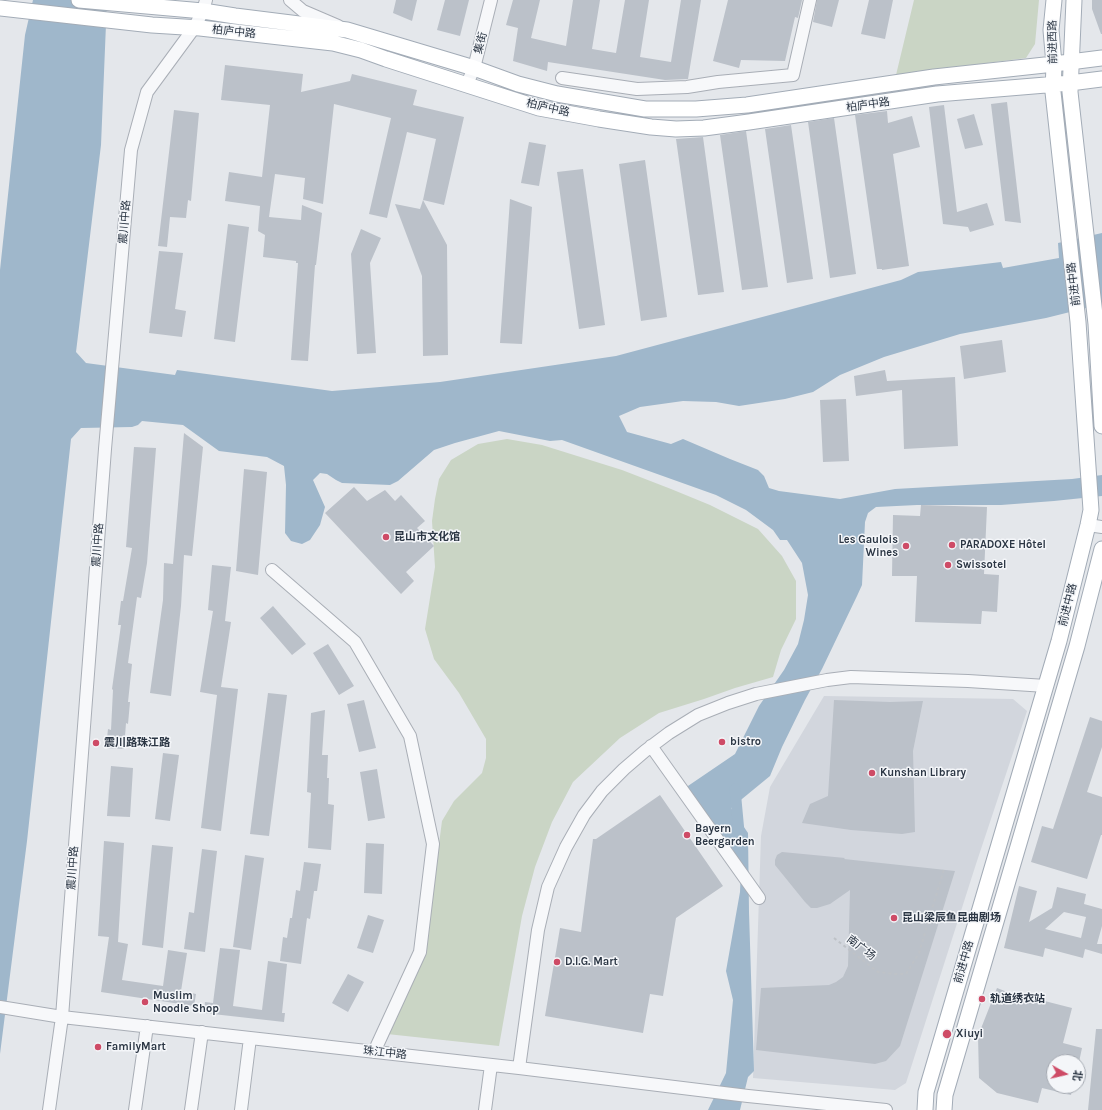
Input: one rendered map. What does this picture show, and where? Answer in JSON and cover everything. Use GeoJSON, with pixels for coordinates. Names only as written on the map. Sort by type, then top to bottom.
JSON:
{"type":"FeatureCollection","features":[{"type":"Feature","properties":{"kind":"main road","name":"柏庐中路"},"geometry":{"type":"LineString","coordinates":[[79,0],[154,7],[205,5],[235,16],[347,30],[474,68],[518,84],[557,94],[645,109],[696,109],[747,105],[934,77],[1102,58]]}},
{"type":"Feature","properties":{"kind":"main road","name":"前进西路"},"geometry":{"type":"LineString","coordinates":[[1053,84],[1054,64],[1052,30],[1054,0]]}},
{"type":"Feature","properties":{"kind":"main road","name":"前进西路"},"geometry":{"type":"LineString","coordinates":[[1070,83],[1074,0]]}},
{"type":"Feature","properties":{"kind":"main road","name":"柏庐中路"},"geometry":{"type":"LineString","coordinates":[[0,8],[333,43],[361,50],[539,108],[651,127],[676,129],[704,128],[749,122],[938,94],[1102,79]]}},
{"type":"Feature","properties":{"kind":"main road","name":"前进中路"},"geometry":{"type":"LineString","coordinates":[[1070,83],[1096,324],[1102,426]]}},
{"type":"Feature","properties":{"kind":"main road","name":"前进中路"},"geometry":{"type":"LineString","coordinates":[[925,1110],[926,1092],[1094,521],[1088,468],[1078,322],[1053,84]]}},
{"type":"Feature","properties":{"kind":"main road","name":"前进中路"},"geometry":{"type":"LineString","coordinates":[[944,1110],[945,1095],[1077,646],[1102,549]]}},
{"type":"Feature","properties":{"kind":"street"},"geometry":{"type":"LineString","coordinates":[[290,0],[303,11],[347,30]]}},
{"type":"Feature","properties":{"kind":"street","name":"集街"},"geometry":{"type":"LineString","coordinates":[[467,84],[474,68],[492,0]]}},
{"type":"Feature","properties":{"kind":"street"},"geometry":{"type":"LineString","coordinates":[[562,78],[637,89],[687,87],[718,82],[793,75],[810,0]]}},
{"type":"Feature","properties":{"kind":"street","name":"震川中路"},"geometry":{"type":"LineString","coordinates":[[49,1110],[62,1017],[105,449],[131,150],[147,92],[194,28],[205,5]]}},
{"type":"Feature","properties":{"kind":"street"},"geometry":{"type":"LineString","coordinates":[[272,570],[355,642],[410,736],[432,844],[420,952],[374,1052]]}},
{"type":"Feature","properties":{"kind":"street"},"geometry":{"type":"LineString","coordinates":[[519,1068],[538,930],[548,887],[566,847],[584,815],[602,791],[624,769],[651,746],[698,715],[728,703],[756,694],[827,680],[851,677],[968,681],[1046,686]]}},
{"type":"Feature","properties":{"kind":"street"},"geometry":{"type":"LineString","coordinates":[[651,746],[759,898]]}},
{"type":"Feature","properties":{"kind":"street","name":"珠江中路"},"geometry":{"type":"LineString","coordinates":[[0,1007],[62,1017],[519,1068],[708,1091],[800,1105],[886,1110]]}},
{"type":"Feature","properties":{"kind":"street"},"geometry":{"type":"LineString","coordinates":[[135,1110],[147,1026]]}},
{"type":"Feature","properties":{"kind":"street"},"geometry":{"type":"LineString","coordinates":[[191,1110],[202,1032]]}},
{"type":"Feature","properties":{"kind":"street"},"geometry":{"type":"LineString","coordinates":[[241,1110],[250,1038]]}},
{"type":"Feature","properties":{"kind":"street"},"geometry":{"type":"LineString","coordinates":[[485,1110],[491,1065]]}},
{"type":"Feature","properties":{"kind":"path","name":"南广场"},"geometry":{"type":"LineString","coordinates":[[834,938],[878,972],[906,974],[919,953],[944,868]]}},
{"type":"Feature","properties":{"kind":"shaded area"},"geometry":{"type":"Polygon","coordinates":[[[824,696],[1013,699],[1027,711],[906,1083],[895,1090],[753,1078],[761,836],[770,787],[824,696]]]}},
{"type":"Feature","properties":{"kind":"green space"},"geometry":{"type":"Polygon","coordinates":[[[914,0],[1039,0],[1035,44],[1026,58],[896,75],[914,0]]]}},
{"type":"Feature","properties":{"kind":"green space"},"geometry":{"type":"Polygon","coordinates":[[[507,439],[542,445],[622,470],[710,505],[758,529],[782,556],[796,581],[796,619],[781,650],[773,677],[659,713],[620,738],[573,782],[552,822],[535,867],[522,916],[499,1046],[387,1034],[426,950],[442,821],[454,801],[482,773],[486,758],[486,739],[459,693],[434,659],[425,629],[435,567],[432,521],[439,479],[451,460],[478,444],[507,439]]]}},
{"type":"Feature","properties":{"kind":"water"},"geometry":{"type":"Polygon","coordinates":[[[33,0],[107,0],[101,145],[76,352],[86,363],[175,375],[177,370],[332,391],[440,382],[616,356],[901,280],[918,272],[1001,262],[1003,268],[1059,258],[1058,243],[1102,233],[1102,304],[1046,318],[960,334],[884,357],[840,375],[813,392],[785,399],[739,406],[716,402],[683,401],[640,407],[619,416],[627,432],[671,444],[683,439],[758,470],[764,476],[769,488],[779,491],[840,499],[895,489],[1072,479],[1102,475],[1102,496],[1001,505],[917,505],[876,507],[868,513],[865,522],[862,585],[857,596],[782,747],[770,776],[731,808],[748,833],[754,1071],[748,1077],[740,1110],[708,1110],[726,1073],[733,1000],[726,971],[740,892],[741,869],[685,788],[735,754],[759,706],[784,670],[798,644],[808,595],[802,563],[787,540],[780,540],[773,530],[746,510],[716,495],[562,440],[550,441],[499,431],[434,450],[398,481],[390,485],[342,483],[327,474],[320,473],[313,480],[325,507],[320,525],[310,540],[302,544],[291,541],[285,533],[286,485],[284,466],[267,457],[219,451],[183,425],[142,421],[138,425],[132,427],[81,428],[71,439],[27,841],[0,1054],[0,270],[25,35],[33,0]]]}},
{"type":"Feature","properties":{"kind":"building"},"geometry":{"type":"Polygon","coordinates":[[[396,0],[417,0],[412,21],[393,13],[396,0]]]}},
{"type":"Feature","properties":{"kind":"building"},"geometry":{"type":"Polygon","coordinates":[[[445,0],[469,0],[460,36],[437,30],[445,0]]]}},
{"type":"Feature","properties":{"kind":"building"},"geometry":{"type":"Polygon","coordinates":[[[513,0],[540,0],[531,38],[566,46],[573,0],[600,0],[592,49],[616,53],[625,0],[649,0],[640,57],[671,62],[681,0],[701,0],[688,79],[665,80],[548,62],[547,71],[513,61],[518,28],[506,25],[513,0]]]}},
{"type":"Feature","properties":{"kind":"building"},"geometry":{"type":"Polygon","coordinates":[[[728,0],[802,0],[798,18],[795,17],[785,61],[741,60],[739,68],[713,61],[728,0]]]}},
{"type":"Feature","properties":{"kind":"building"},"geometry":{"type":"Polygon","coordinates":[[[817,0],[839,0],[832,27],[813,22],[817,0]]]}},
{"type":"Feature","properties":{"kind":"building"},"geometry":{"type":"Polygon","coordinates":[[[869,0],[893,0],[885,39],[861,34],[869,0]]]}},
{"type":"Feature","properties":{"kind":"building"},"geometry":{"type":"Polygon","coordinates":[[[1092,0],[1102,0],[1102,34],[1092,9],[1092,0]]]}},
{"type":"Feature","properties":{"kind":"building"},"geometry":{"type":"Polygon","coordinates":[[[225,65],[303,74],[301,92],[350,81],[352,74],[417,90],[413,105],[464,117],[444,205],[423,200],[436,139],[407,132],[387,218],[369,214],[391,118],[334,104],[323,204],[303,199],[305,178],[275,174],[269,217],[301,220],[302,205],[322,213],[315,265],[308,361],[291,360],[298,263],[296,263],[296,261],[263,257],[265,235],[258,231],[260,206],[225,201],[229,172],[262,177],[270,105],[221,100],[225,65]]]}},
{"type":"Feature","properties":{"kind":"building"},"geometry":{"type":"Polygon","coordinates":[[[1007,102],[1021,223],[1005,221],[991,104],[1007,102]]]}},
{"type":"Feature","properties":{"kind":"building"},"geometry":{"type":"Polygon","coordinates":[[[944,105],[957,212],[987,203],[994,225],[970,232],[968,227],[943,224],[929,107],[944,105]]]}},
{"type":"Feature","properties":{"kind":"building"},"geometry":{"type":"Polygon","coordinates":[[[174,110],[199,113],[191,201],[188,200],[186,218],[170,217],[167,247],[158,246],[174,110]]]}},
{"type":"Feature","properties":{"kind":"building"},"geometry":{"type":"Polygon","coordinates":[[[887,111],[888,123],[912,116],[920,147],[893,154],[909,266],[882,270],[877,269],[855,115],[887,111]]]}},
{"type":"Feature","properties":{"kind":"building"},"geometry":{"type":"Polygon","coordinates":[[[974,114],[983,145],[965,149],[957,119],[974,114]]]}},
{"type":"Feature","properties":{"kind":"building"},"geometry":{"type":"Polygon","coordinates":[[[834,118],[856,274],[830,278],[808,122],[834,118]]]}},
{"type":"Feature","properties":{"kind":"building"},"geometry":{"type":"Polygon","coordinates":[[[791,125],[813,279],[787,283],[765,129],[791,125]]]}},
{"type":"Feature","properties":{"kind":"building"},"geometry":{"type":"Polygon","coordinates":[[[746,131],[768,287],[742,290],[720,135],[746,131]]]}},
{"type":"Feature","properties":{"kind":"building"},"geometry":{"type":"Polygon","coordinates":[[[703,137],[724,292],[698,295],[676,139],[703,137]]]}},
{"type":"Feature","properties":{"kind":"building"},"geometry":{"type":"Polygon","coordinates":[[[529,142],[546,145],[539,186],[521,183],[529,142]]]}},
{"type":"Feature","properties":{"kind":"building"},"geometry":{"type":"Polygon","coordinates":[[[645,160],[667,317],[641,321],[619,164],[645,160]]]}},
{"type":"Feature","properties":{"kind":"building"},"geometry":{"type":"Polygon","coordinates":[[[583,169],[605,325],[579,329],[557,172],[583,169]]]}},
{"type":"Feature","properties":{"kind":"building"},"geometry":{"type":"Polygon","coordinates":[[[510,199],[532,207],[522,344],[500,343],[510,199]]]}},
{"type":"Feature","properties":{"kind":"building"},"geometry":{"type":"Polygon","coordinates":[[[423,200],[447,245],[448,355],[423,356],[422,276],[395,204],[420,209],[423,200]]]}},
{"type":"Feature","properties":{"kind":"building"},"geometry":{"type":"Polygon","coordinates":[[[228,224],[249,227],[235,342],[214,339],[228,224]]]}},
{"type":"Feature","properties":{"kind":"building"},"geometry":{"type":"Polygon","coordinates":[[[361,229],[381,238],[370,263],[376,353],[357,354],[351,254],[361,229]]]}},
{"type":"Feature","properties":{"kind":"building"},"geometry":{"type":"Polygon","coordinates":[[[159,251],[183,253],[175,309],[186,311],[182,337],[149,333],[159,251]]]}},
{"type":"Feature","properties":{"kind":"building"},"geometry":{"type":"Polygon","coordinates":[[[1002,340],[1006,372],[964,379],[960,346],[1002,340]]]}},
{"type":"Feature","properties":{"kind":"building"},"geometry":{"type":"Polygon","coordinates":[[[885,370],[887,381],[955,377],[958,446],[904,449],[902,390],[856,396],[854,376],[885,370]]]}},
{"type":"Feature","properties":{"kind":"building"},"geometry":{"type":"Polygon","coordinates":[[[846,399],[849,461],[823,462],[820,400],[846,399]]]}},
{"type":"Feature","properties":{"kind":"building"},"geometry":{"type":"Polygon","coordinates":[[[184,433],[203,447],[192,556],[184,555],[181,606],[171,696],[150,693],[163,600],[164,563],[173,564],[184,433]]]}},
{"type":"Feature","properties":{"kind":"building"},"geometry":{"type":"Polygon","coordinates":[[[134,447],[156,448],[147,563],[141,598],[137,597],[128,663],[132,664],[128,702],[130,702],[128,724],[126,723],[124,749],[106,748],[108,729],[111,730],[112,689],[121,625],[118,625],[121,601],[123,601],[132,548],[126,547],[134,447]]]}},
{"type":"Feature","properties":{"kind":"building"},"geometry":{"type":"Polygon","coordinates":[[[244,469],[267,472],[258,575],[236,571],[244,469]]]}},
{"type":"Feature","properties":{"kind":"building","name":"昆山市文化馆"},"geometry":{"type":"Polygon","coordinates":[[[354,487],[367,501],[385,490],[395,501],[401,495],[425,521],[417,528],[434,546],[406,572],[414,581],[401,594],[325,513],[354,487]]]}},
{"type":"Feature","properties":{"kind":"building","name":"PARADOXE Hôtel"},"geometry":{"type":"Polygon","coordinates":[[[921,505],[987,507],[984,574],[999,575],[997,612],[982,611],[981,624],[915,622],[917,576],[892,576],[893,515],[920,516],[921,505]]]}},
{"type":"Feature","properties":{"kind":"building"},"geometry":{"type":"Polygon","coordinates":[[[212,565],[231,567],[225,621],[231,622],[221,687],[238,689],[221,831],[201,828],[217,695],[200,692],[213,611],[208,610],[212,565]]]}},
{"type":"Feature","properties":{"kind":"building"},"geometry":{"type":"Polygon","coordinates":[[[273,606],[306,644],[292,655],[260,618],[273,606]]]}},
{"type":"Feature","properties":{"kind":"building"},"geometry":{"type":"Polygon","coordinates":[[[328,644],[354,686],[339,695],[313,653],[328,644]]]}},
{"type":"Feature","properties":{"kind":"building"},"geometry":{"type":"Polygon","coordinates":[[[268,693],[287,695],[269,836],[250,834],[268,693]]]}},
{"type":"Feature","properties":{"kind":"building"},"geometry":{"type":"Polygon","coordinates":[[[364,700],[376,748],[359,752],[347,704],[364,700]]]}},
{"type":"Feature","properties":{"kind":"building","name":"Kunshan Library"},"geometry":{"type":"Polygon","coordinates":[[[834,700],[890,702],[923,701],[913,751],[915,832],[902,834],[851,830],[802,823],[810,804],[828,796],[834,700]]]}},
{"type":"Feature","properties":{"kind":"building"},"geometry":{"type":"Polygon","coordinates":[[[325,710],[322,755],[328,755],[328,804],[334,805],[331,850],[308,848],[311,793],[307,792],[311,713],[325,710]]]}},
{"type":"Feature","properties":{"kind":"building"},"geometry":{"type":"Polygon","coordinates":[[[1090,717],[1102,721],[1102,747],[1087,792],[1102,797],[1102,835],[1087,879],[1031,862],[1042,826],[1053,829],[1090,717]]]}},
{"type":"Feature","properties":{"kind":"building"},"geometry":{"type":"Polygon","coordinates":[[[163,753],[179,755],[170,821],[155,819],[163,753]]]}},
{"type":"Feature","properties":{"kind":"building"},"geometry":{"type":"Polygon","coordinates":[[[111,766],[133,768],[130,817],[107,816],[111,766]]]}},
{"type":"Feature","properties":{"kind":"building"},"geometry":{"type":"Polygon","coordinates":[[[377,769],[385,818],[368,821],[360,772],[377,769]]]}},
{"type":"Feature","properties":{"kind":"building"},"geometry":{"type":"Polygon","coordinates":[[[660,795],[723,886],[676,918],[663,996],[650,994],[643,1033],[545,1016],[560,928],[581,932],[593,839],[596,839],[660,795]]]}},
{"type":"Feature","properties":{"kind":"building"},"geometry":{"type":"Polygon","coordinates":[[[104,841],[124,843],[118,942],[128,944],[122,980],[163,986],[168,950],[187,953],[181,991],[196,994],[194,1006],[101,992],[109,937],[98,936],[104,841]]]}},
{"type":"Feature","properties":{"kind":"building"},"geometry":{"type":"Polygon","coordinates":[[[366,843],[384,844],[382,894],[364,893],[366,843]]]}},
{"type":"Feature","properties":{"kind":"building"},"geometry":{"type":"Polygon","coordinates":[[[152,845],[173,847],[163,948],[142,945],[152,845]]]}},
{"type":"Feature","properties":{"kind":"building"},"geometry":{"type":"Polygon","coordinates":[[[202,849],[217,851],[205,952],[184,949],[189,912],[194,913],[202,849]]]}},
{"type":"Feature","properties":{"kind":"building"},"geometry":{"type":"Polygon","coordinates":[[[782,852],[955,871],[900,1046],[886,1061],[875,1064],[756,1050],[761,988],[829,985],[843,977],[848,966],[850,890],[830,904],[817,908],[811,908],[775,865],[777,855],[782,852]]]}},
{"type":"Feature","properties":{"kind":"building"},"geometry":{"type":"Polygon","coordinates":[[[245,855],[264,858],[251,950],[233,947],[245,855]]]}},
{"type":"Feature","properties":{"kind":"building"},"geometry":{"type":"Polygon","coordinates":[[[304,862],[321,864],[317,891],[314,891],[310,919],[307,918],[301,964],[280,961],[283,937],[287,938],[290,918],[292,918],[296,890],[300,891],[304,862]]]}},
{"type":"Feature","properties":{"kind":"building"},"geometry":{"type":"Polygon","coordinates":[[[1019,886],[1037,891],[1029,922],[1052,908],[1057,887],[1086,894],[1084,904],[1102,909],[1102,926],[1097,944],[1102,944],[1102,954],[1085,949],[1083,958],[1045,948],[1043,957],[1004,948],[1019,886]],[[1064,912],[1045,929],[1081,938],[1086,917],[1064,912]]]}},
{"type":"Feature","properties":{"kind":"building"},"geometry":{"type":"Polygon","coordinates":[[[368,915],[384,920],[373,953],[357,948],[368,915]]]}},
{"type":"Feature","properties":{"kind":"building"},"geometry":{"type":"Polygon","coordinates":[[[220,948],[240,950],[233,1006],[262,1010],[268,961],[287,964],[282,1013],[285,1013],[284,1022],[204,1013],[205,1002],[213,1003],[220,948]]]}},
{"type":"Feature","properties":{"kind":"building"},"geometry":{"type":"Polygon","coordinates":[[[348,974],[364,982],[348,1012],[332,1003],[348,974]]]}},
{"type":"Feature","properties":{"kind":"building"},"geometry":{"type":"Polygon","coordinates":[[[997,988],[1028,1000],[1029,997],[1072,1008],[1063,1043],[1082,1048],[1081,1054],[1046,1054],[1046,1089],[1042,1088],[1038,1103],[997,1093],[979,1078],[978,1036],[997,988]]]}},
{"type":"Feature","properties":{"kind":"building"},"geometry":{"type":"Polygon","coordinates":[[[1096,1029],[1102,1029],[1102,1110],[1088,1110],[1096,1029]]]}},
{"type":"Feature","properties":{"kind":"waterway"},"geometry":{"type":"LineString","coordinates":[[735,789],[739,832]]}},
{"type":"Feature","properties":{"kind":"place","name":"昆山市文化馆"},"geometry":{"type":"Point","coordinates":[386,537]}},
{"type":"Feature","properties":{"kind":"place","name":"PARADOXE Hôtel"},"geometry":{"type":"Point","coordinates":[952,545]}},
{"type":"Feature","properties":{"kind":"place","name":"Les Gaulois Wines"},"geometry":{"type":"Point","coordinates":[906,546]}},
{"type":"Feature","properties":{"kind":"place","name":"Swissotel"},"geometry":{"type":"Point","coordinates":[948,565]}},
{"type":"Feature","properties":{"kind":"place","name":"bistro"},"geometry":{"type":"Point","coordinates":[722,742]}},
{"type":"Feature","properties":{"kind":"place","name":"震川路珠江路"},"geometry":{"type":"Point","coordinates":[96,743]}},
{"type":"Feature","properties":{"kind":"place","name":"Kunshan Library"},"geometry":{"type":"Point","coordinates":[872,773]}},
{"type":"Feature","properties":{"kind":"place","name":"Bayern Beergarden"},"geometry":{"type":"Point","coordinates":[687,835]}},
{"type":"Feature","properties":{"kind":"place","name":"昆山梁辰鱼昆曲剧场"},"geometry":{"type":"Point","coordinates":[894,918]}},
{"type":"Feature","properties":{"kind":"place","name":"D.I.G. Mart"},"geometry":{"type":"Point","coordinates":[557,962]}},
{"type":"Feature","properties":{"kind":"place","name":"轨道绣衣站"},"geometry":{"type":"Point","coordinates":[982,999]}},
{"type":"Feature","properties":{"kind":"place","name":"Muslim Noodle Shop"},"geometry":{"type":"Point","coordinates":[145,1002]}},
{"type":"Feature","properties":{"kind":"place","name":"Xiuyi"},"geometry":{"type":"Point","coordinates":[947,1034]}},
{"type":"Feature","properties":{"kind":"place","name":"FamilyMart"},"geometry":{"type":"Point","coordinates":[98,1047]}}]}
